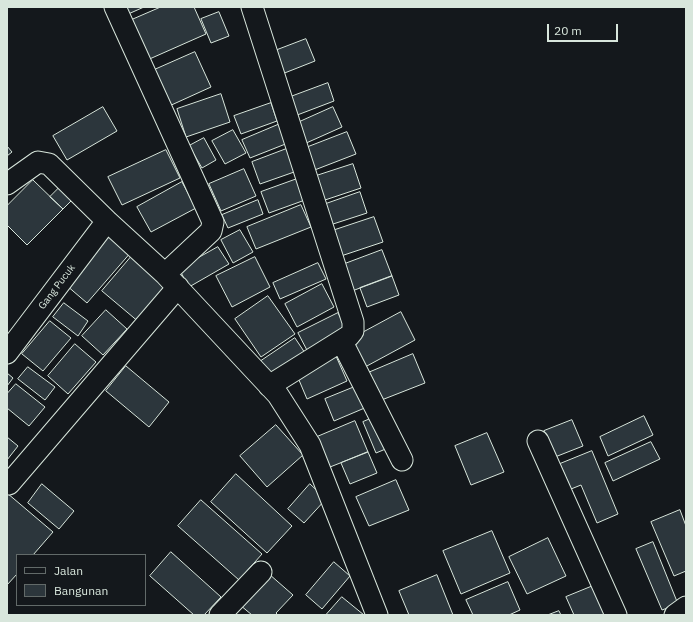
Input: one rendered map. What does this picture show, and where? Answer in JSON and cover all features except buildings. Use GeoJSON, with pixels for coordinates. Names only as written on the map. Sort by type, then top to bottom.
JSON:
{"type":"FeatureCollection","features":[{"type":"Feature","properties":{"kind":"street"},"geometry":{"type":"LineString","coordinates":[[10,484],[211,231],[213,222],[115,7]]}},
{"type":"Feature","properties":{"kind":"street"},"geometry":{"type":"LineString","coordinates":[[252,7],[353,322],[353,331],[342,342],[269,386]]}},
{"type":"Feature","properties":{"kind":"street"},"geometry":{"type":"LineString","coordinates":[[7,184],[38,162],[48,164],[171,280],[278,395],[310,445],[377,615]]}},
{"type":"Feature","properties":{"kind":"street","name":"Gang Pucuk"},"geometry":{"type":"LineString","coordinates":[[7,353],[107,221]]}},
{"type":"Feature","properties":{"kind":"street"},"geometry":{"type":"LineString","coordinates":[[342,342],[402,460]]}},
{"type":"Feature","properties":{"kind":"street"},"geometry":{"type":"LineString","coordinates":[[538,441],[616,615]]}},
{"type":"Feature","properties":{"kind":"street"},"geometry":{"type":"LineString","coordinates":[[220,615],[261,572]]}},
{"type":"Feature","properties":{"kind":"street"},"geometry":{"type":"LineString","coordinates":[[675,615],[686,607]]}}]}
